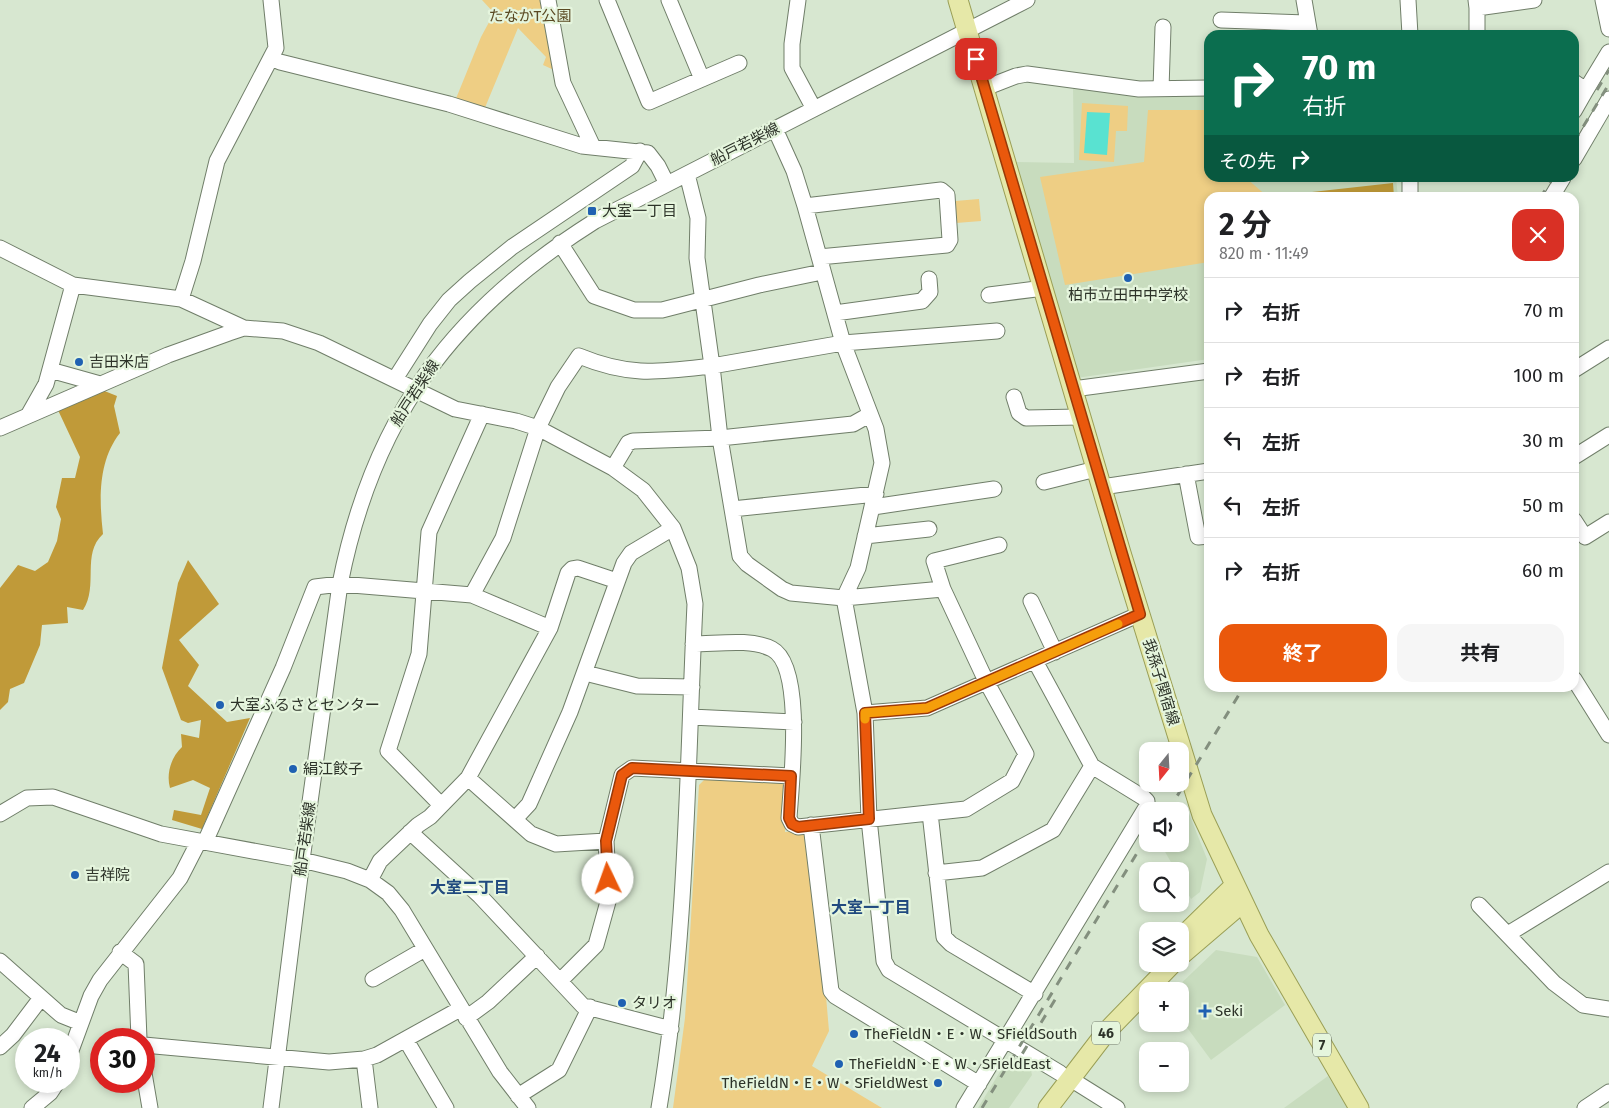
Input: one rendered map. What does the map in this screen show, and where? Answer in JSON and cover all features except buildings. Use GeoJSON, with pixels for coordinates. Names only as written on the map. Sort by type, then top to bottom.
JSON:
{"type":"FeatureCollection","features":[{"type":"Feature","properties":{"kind":"main road","name":"我孫子関宿線"},"geometry":{"type":"LineString","coordinates":[[958,0],[1044,288],[1080,417],[1202,815],[1242,903],[1359,1108]]}},
{"type":"Feature","properties":{"kind":"main road"},"geometry":{"type":"LineString","coordinates":[[1189,930],[1234,886]]}},
{"type":"Feature","properties":{"kind":"main road"},"geometry":{"type":"LineString","coordinates":[[1189,948],[1242,903]]}},
{"type":"Feature","properties":{"kind":"main road","name":"46"},"geometry":{"type":"LineString","coordinates":[[1048,1108],[1064,1076],[1103,1019],[1147,972]]}},
{"type":"Feature","properties":{"kind":"main road","name":"46"},"geometry":{"type":"LineString","coordinates":[[1034,1108],[1164,972]]}},
{"type":"Feature","properties":{"kind":"street"},"geometry":{"type":"LineString","coordinates":[[181,299],[193,261],[217,161],[276,48],[271,0]]}},
{"type":"Feature","properties":{"kind":"street"},"geometry":{"type":"LineString","coordinates":[[548,0],[563,83],[593,147]]}},
{"type":"Feature","properties":{"kind":"street"},"geometry":{"type":"LineString","coordinates":[[607,0],[649,102],[739,63]]}},
{"type":"Feature","properties":{"kind":"street"},"geometry":{"type":"LineString","coordinates":[[669,0],[702,79]]}},
{"type":"Feature","properties":{"kind":"street"},"geometry":{"type":"LineString","coordinates":[[798,0],[792,44],[792,68],[814,109]]}},
{"type":"Feature","properties":{"kind":"street","name":"船戸若柴線"},"geometry":{"type":"LineString","coordinates":[[270,1108],[302,860],[340,584],[348,541],[364,490],[384,442],[435,360],[481,308],[525,268],[560,242],[595,221],[1027,0]]}},
{"type":"Feature","properties":{"kind":"street"},"geometry":{"type":"LineString","coordinates":[[1221,20],[1308,29],[1304,0]]}},
{"type":"Feature","properties":{"kind":"street"},"geometry":{"type":"LineString","coordinates":[[1408,0],[1410,30]]}},
{"type":"Feature","properties":{"kind":"street"},"geometry":{"type":"LineString","coordinates":[[1477,30],[1476,4],[1534,0]]}},
{"type":"Feature","properties":{"kind":"street"},"geometry":{"type":"LineString","coordinates":[[1603,0],[1609,29]]}},
{"type":"Feature","properties":{"kind":"street"},"geometry":{"type":"LineString","coordinates":[[1161,89],[1162,27]]}},
{"type":"Feature","properties":{"kind":"street"},"geometry":{"type":"LineString","coordinates":[[1580,86],[1609,52]]}},
{"type":"Feature","properties":{"kind":"street"},"geometry":{"type":"LineString","coordinates":[[271,58],[280,62],[449,104],[582,146],[640,151],[652,157],[667,184]]}},
{"type":"Feature","properties":{"kind":"street"},"geometry":{"type":"LineString","coordinates":[[985,88],[1016,76],[1027,74],[1138,89],[1204,88]]}},
{"type":"Feature","properties":{"kind":"street"},"geometry":{"type":"LineString","coordinates":[[1579,150],[1609,99]]}},
{"type":"Feature","properties":{"kind":"street"},"geometry":{"type":"LineString","coordinates":[[775,128],[794,171],[843,343],[869,415],[876,429],[882,464],[858,568],[844,598],[865,713],[869,819],[884,961],[889,970],[1117,1108]]}},
{"type":"Feature","properties":{"kind":"street"},"geometry":{"type":"LineString","coordinates":[[395,379],[418,339],[449,300],[512,247],[632,166],[640,151]]}},
{"type":"Feature","properties":{"kind":"street"},"geometry":{"type":"LineString","coordinates":[[687,174],[698,218],[697,258],[720,438],[740,556],[747,564],[782,590],[790,593],[844,598],[943,589]]}},
{"type":"Feature","properties":{"kind":"street"},"geometry":{"type":"LineString","coordinates":[[805,206],[941,190],[948,195],[950,240],[947,245],[819,257]]}},
{"type":"Feature","properties":{"kind":"street"},"geometry":{"type":"LineString","coordinates":[[560,242],[594,296],[634,310],[662,310],[822,272]]}},
{"type":"Feature","properties":{"kind":"street"},"geometry":{"type":"LineString","coordinates":[[512,247],[525,268]]}},
{"type":"Feature","properties":{"kind":"street"},"geometry":{"type":"LineString","coordinates":[[0,248],[73,285],[181,299],[244,328],[282,330],[319,343],[416,388],[455,409],[538,428],[613,468],[643,490],[673,528],[682,546],[693,587],[692,687],[680,947],[671,1029],[659,1108]]}},
{"type":"Feature","properties":{"kind":"street"},"geometry":{"type":"LineString","coordinates":[[835,314],[922,301],[930,292],[929,279]]}},
{"type":"Feature","properties":{"kind":"street"},"geometry":{"type":"LineString","coordinates":[[29,414],[46,384],[73,285]]}},
{"type":"Feature","properties":{"kind":"street"},"geometry":{"type":"LineString","coordinates":[[989,295],[1044,288]]}},
{"type":"Feature","properties":{"kind":"street"},"geometry":{"type":"LineString","coordinates":[[0,428],[168,355],[244,328]]}},
{"type":"Feature","properties":{"kind":"street"},"geometry":{"type":"LineString","coordinates":[[472,595],[503,538],[538,428],[558,387],[579,356],[602,366],[636,372],[712,366],[843,343],[998,330]]}},
{"type":"Feature","properties":{"kind":"street"},"geometry":{"type":"LineString","coordinates":[[1579,367],[1609,348]]}},
{"type":"Feature","properties":{"kind":"street"},"geometry":{"type":"LineString","coordinates":[[50,370],[100,384]]}},
{"type":"Feature","properties":{"kind":"street"},"geometry":{"type":"LineString","coordinates":[[1073,389],[1204,371]]}},
{"type":"Feature","properties":{"kind":"street"},"geometry":{"type":"LineString","coordinates":[[1014,397],[1020,413],[1026,418],[1080,417]]}},
{"type":"Feature","properties":{"kind":"street"},"geometry":{"type":"LineString","coordinates":[[441,805],[388,751],[419,654],[429,532],[482,414]]}},
{"type":"Feature","properties":{"kind":"street"},"geometry":{"type":"LineString","coordinates":[[613,468],[628,443],[634,441],[720,438],[853,424],[869,415]]}},
{"type":"Feature","properties":{"kind":"street"},"geometry":{"type":"LineString","coordinates":[[1579,454],[1609,435]]}},
{"type":"Feature","properties":{"kind":"street"},"geometry":{"type":"LineString","coordinates":[[1044,482],[1096,469]]}},
{"type":"Feature","properties":{"kind":"street"},"geometry":{"type":"LineString","coordinates":[[1102,487],[1204,472]]}},
{"type":"Feature","properties":{"kind":"street"},"geometry":{"type":"LineString","coordinates":[[1186,474],[1198,537],[1204,536]]}},
{"type":"Feature","properties":{"kind":"street"},"geometry":{"type":"LineString","coordinates":[[732,509],[875,500],[994,489]]}},
{"type":"Feature","properties":{"kind":"street"},"geometry":{"type":"LineString","coordinates":[[1579,528],[1585,537],[1609,522]]}},
{"type":"Feature","properties":{"kind":"street"},"geometry":{"type":"LineString","coordinates":[[515,819],[528,804],[570,712],[624,563],[631,553],[673,528]]}},
{"type":"Feature","properties":{"kind":"street"},"geometry":{"type":"LineString","coordinates":[[865,536],[929,529]]}},
{"type":"Feature","properties":{"kind":"street"},"geometry":{"type":"LineString","coordinates":[[693,644],[758,644],[774,650],[786,666],[795,707],[789,818],[792,824],[798,827],[811,826],[966,809],[1012,781],[1026,754],[986,681],[943,589],[934,561],[999,546]]}},
{"type":"Feature","properties":{"kind":"street"},"geometry":{"type":"LineString","coordinates":[[370,880],[380,861],[468,778],[550,628],[568,573],[572,568],[578,568],[616,581]]}},
{"type":"Feature","properties":{"kind":"street"},"geometry":{"type":"LineString","coordinates":[[79,1028],[91,996],[120,952],[180,878],[202,842],[283,668],[315,587],[340,584],[472,595],[550,628]]}},
{"type":"Feature","properties":{"kind":"street"},"geometry":{"type":"LineString","coordinates":[[1031,601],[1055,652]]}},
{"type":"Feature","properties":{"kind":"street"},"geometry":{"type":"LineString","coordinates":[[865,713],[927,708],[1140,614]]}},
{"type":"Feature","properties":{"kind":"street"},"geometry":{"type":"LineString","coordinates":[[964,1108],[1035,994],[1147,806],[1144,798],[1092,766],[1035,661]]}},
{"type":"Feature","properties":{"kind":"street"},"geometry":{"type":"LineString","coordinates":[[584,673],[637,686],[692,687]]}},
{"type":"Feature","properties":{"kind":"street"},"geometry":{"type":"LineString","coordinates":[[1579,687],[1609,735]]}},
{"type":"Feature","properties":{"kind":"street"},"geometry":{"type":"LineString","coordinates":[[691,717],[794,722]]}},
{"type":"Feature","properties":{"kind":"street"},"geometry":{"type":"LineString","coordinates":[[936,873],[982,868],[1053,830],[1092,766]]}},
{"type":"Feature","properties":{"kind":"street"},"geometry":{"type":"LineString","coordinates":[[560,981],[596,945],[609,898],[606,841],[622,775],[626,771],[632,768],[791,776]]}},
{"type":"Feature","properties":{"kind":"street"},"geometry":{"type":"LineString","coordinates":[[468,778],[531,834],[556,844],[606,841]]}},
{"type":"Feature","properties":{"kind":"street"},"geometry":{"type":"LineString","coordinates":[[0,814],[27,798],[53,797],[162,834],[302,860],[347,871],[370,880],[388,893],[402,910],[500,1072],[523,1102],[559,1070],[590,1008]]}},
{"type":"Feature","properties":{"kind":"street"},"geometry":{"type":"LineString","coordinates":[[930,813],[936,873],[946,940],[1035,994]]}},
{"type":"Feature","properties":{"kind":"street"},"geometry":{"type":"LineString","coordinates":[[811,826],[831,991],[835,996],[979,1084]]}},
{"type":"Feature","properties":{"kind":"street"},"geometry":{"type":"LineString","coordinates":[[410,832],[480,896],[582,1006],[671,1029]]}},
{"type":"Feature","properties":{"kind":"street"},"geometry":{"type":"LineString","coordinates":[[1508,934],[1609,872]]}},
{"type":"Feature","properties":{"kind":"street"},"geometry":{"type":"LineString","coordinates":[[1479,905],[1534,964],[1572,996],[1584,1005],[1609,1009]]}},
{"type":"Feature","properties":{"kind":"street"},"geometry":{"type":"LineString","coordinates":[[373,979],[425,948]]}},
{"type":"Feature","properties":{"kind":"street"},"geometry":{"type":"LineString","coordinates":[[120,952],[136,964],[139,1028]]}},
{"type":"Feature","properties":{"kind":"street"},"geometry":{"type":"LineString","coordinates":[[155,1046],[329,1062],[364,1059],[377,1055],[488,1002],[537,956]]}},
{"type":"Feature","properties":{"kind":"street"},"geometry":{"type":"LineString","coordinates":[[0,961],[61,1015],[81,1023]]}},
{"type":"Feature","properties":{"kind":"street"},"geometry":{"type":"LineString","coordinates":[[0,1046],[14,1035],[41,998]]}},
{"type":"Feature","properties":{"kind":"street"},"geometry":{"type":"LineString","coordinates":[[406,1040],[446,1108]]}},
{"type":"Feature","properties":{"kind":"street"},"geometry":{"type":"LineString","coordinates":[[364,1059],[370,1108]]}},
{"type":"Feature","properties":{"kind":"street"},"geometry":{"type":"LineString","coordinates":[[1585,1108],[1609,1092]]}},
{"type":"Feature","properties":{"kind":"street"},"geometry":{"type":"LineString","coordinates":[[32,1108],[42,1102],[49,1093]]}},
{"type":"Feature","properties":{"kind":"street"},"geometry":{"type":"LineString","coordinates":[[147,1093],[150,1108]]}},
{"type":"Feature","properties":{"kind":"shaded area","name":"柏市立田中中学校"},"geometry":{"type":"Polygon","coordinates":[[[1073,85],[1204,94],[1204,182],[1396,182],[1397,192],[1204,192],[1204,360],[1076,378],[1016,162],[1074,163],[1073,85]]]}},
{"type":"Feature","properties":{"kind":"shaded area"},"geometry":{"type":"Polygon","coordinates":[[[1393,183],[1394,192],[1312,192],[1393,183]]]}},
{"type":"Feature","properties":{"kind":"shaded area"},"geometry":{"type":"Polygon","coordinates":[[[102,390],[117,396],[114,406],[120,433],[113,444],[104,468],[101,494],[103,534],[96,542],[93,551],[88,601],[83,610],[67,607],[68,623],[42,625],[40,645],[24,683],[10,689],[8,702],[0,710],[0,588],[18,565],[35,571],[48,562],[57,541],[61,519],[56,507],[62,478],[75,478],[80,457],[57,408],[102,390]]]}},
{"type":"Feature","properties":{"kind":"shaded area"},"geometry":{"type":"Polygon","coordinates":[[[188,560],[219,604],[179,640],[199,665],[188,686],[227,722],[250,718],[202,829],[172,820],[174,810],[201,815],[210,788],[193,780],[170,788],[169,772],[172,761],[182,747],[181,734],[199,738],[201,720],[188,723],[181,720],[162,668],[178,583],[188,560]]]}},
{"type":"Feature","properties":{"kind":"shaded area"},"geometry":{"type":"Polygon","coordinates":[[[1189,814],[1207,859],[1200,892],[1191,899],[1189,895],[1189,862],[1171,862],[1165,852],[1189,852],[1189,814]]]}},
{"type":"Feature","properties":{"kind":"shaded area"},"geometry":{"type":"Polygon","coordinates":[[[1216,950],[1257,957],[1285,1005],[1211,1060],[1189,1030],[1189,982],[1182,982],[1216,950]]]}},
{"type":"Feature","properties":{"kind":"shaded area"},"geometry":{"type":"Polygon","coordinates":[[[1015,1058],[1030,1066],[1032,1075],[1009,1108],[978,1108],[1007,1060],[1015,1058]]]}},
{"type":"Feature","properties":{"kind":"shaded area"},"geometry":{"type":"Polygon","coordinates":[[[1328,1076],[1348,1108],[1284,1108],[1328,1076]]]}},
{"type":"Feature","properties":{"kind":"green space","name":"たなかT公園"},"geometry":{"type":"Polygon","coordinates":[[[482,0],[542,0],[554,70],[543,65],[546,57],[518,28],[484,110],[455,101],[481,37],[494,13],[482,0]]]}},
{"type":"Feature","properties":{"kind":"green space"},"geometry":{"type":"Polygon","coordinates":[[[1082,103],[1128,106],[1127,131],[1116,131],[1114,162],[1079,160],[1082,103]]]}},
{"type":"Feature","properties":{"kind":"green space"},"geometry":{"type":"Polygon","coordinates":[[[1148,110],[1204,110],[1204,182],[1251,182],[1262,192],[1204,192],[1204,263],[1065,285],[1040,177],[1144,162],[1148,110]]]}},
{"type":"Feature","properties":{"kind":"green space"},"geometry":{"type":"Polygon","coordinates":[[[979,199],[981,221],[956,223],[955,201],[979,199]]]}},
{"type":"Feature","properties":{"kind":"green space"},"geometry":{"type":"Polygon","coordinates":[[[706,778],[784,780],[787,785],[785,832],[805,830],[824,973],[829,1031],[812,1066],[882,1108],[673,1108],[685,1018],[699,785],[706,778]]]}},
{"type":"Feature","properties":{"kind":"water"},"geometry":{"type":"Polygon","coordinates":[[[1087,112],[1110,113],[1107,155],[1084,153],[1087,112]]]}},
{"type":"Feature","properties":{"kind":"railway"},"geometry":{"type":"LineString","coordinates":[[1597,90],[1609,70]]}},
{"type":"Feature","properties":{"kind":"railway"},"geometry":{"type":"LineString","coordinates":[[1579,134],[1609,84]]}},
{"type":"Feature","properties":{"kind":"railway"},"geometry":{"type":"LineString","coordinates":[[1544,192],[1550,182]]}},
{"type":"Feature","properties":{"kind":"railway"},"geometry":{"type":"LineString","coordinates":[[1173,802],[1241,692]]}},
{"type":"Feature","properties":{"kind":"railway"},"geometry":{"type":"LineString","coordinates":[[982,1108],[1139,850]]}},
{"type":"Feature","properties":{"kind":"railway"},"geometry":{"type":"LineString","coordinates":[[1013,1069],[1056,998]]}},
{"type":"Feature","properties":{"kind":"slow traffic"},"geometry":{"type":"LineString","coordinates":[[865,719],[865,713],[927,708],[1118,624]]}},
{"type":"Feature","properties":{"kind":"place","name":"大室一丁目"},"geometry":{"type":"Point","coordinates":[592,211]}},
{"type":"Feature","properties":{"kind":"place","name":"柏市立田中中学校"},"geometry":{"type":"Point","coordinates":[1128,278]}},
{"type":"Feature","properties":{"kind":"place","name":"吉田米店"},"geometry":{"type":"Point","coordinates":[79,362]}},
{"type":"Feature","properties":{"kind":"place","name":"大室ふるさとセンター"},"geometry":{"type":"Point","coordinates":[220,705]}},
{"type":"Feature","properties":{"kind":"place","name":"絹江餃子"},"geometry":{"type":"Point","coordinates":[293,769]}},
{"type":"Feature","properties":{"kind":"place","name":"吉祥院"},"geometry":{"type":"Point","coordinates":[75,875]}},
{"type":"Feature","properties":{"kind":"place","name":"タリオ"},"geometry":{"type":"Point","coordinates":[622,1003]}},
{"type":"Feature","properties":{"kind":"place","name":"Seki"},"geometry":{"type":"Point","coordinates":[1205,1011]}},
{"type":"Feature","properties":{"kind":"place","name":"TheFieldN・E・W・SFieldSouth"},"geometry":{"type":"Point","coordinates":[854,1034]}},
{"type":"Feature","properties":{"kind":"place","name":"TheFieldN・E・W・SFieldEast"},"geometry":{"type":"Point","coordinates":[839,1064]}},
{"type":"Feature","properties":{"kind":"place","name":"TheFieldN・E・W・SFieldWest"},"geometry":{"type":"Point","coordinates":[938,1083]}},
{"type":"Feature","properties":{"kind":"district","name":"大室二丁目"},"geometry":{"type":"Point","coordinates":[470,887]}},
{"type":"Feature","properties":{"kind":"district","name":"大室一丁目"},"geometry":{"type":"Point","coordinates":[871,907]}},
{"type":"Feature","properties":{"kind":"route"},"geometry":{"type":"LineString","coordinates":[[608,879],[606,841],[622,775],[632,768],[791,776],[789,818],[792,824],[798,827],[869,819],[865,713],[927,708],[1140,614],[976,59]]}}]}
